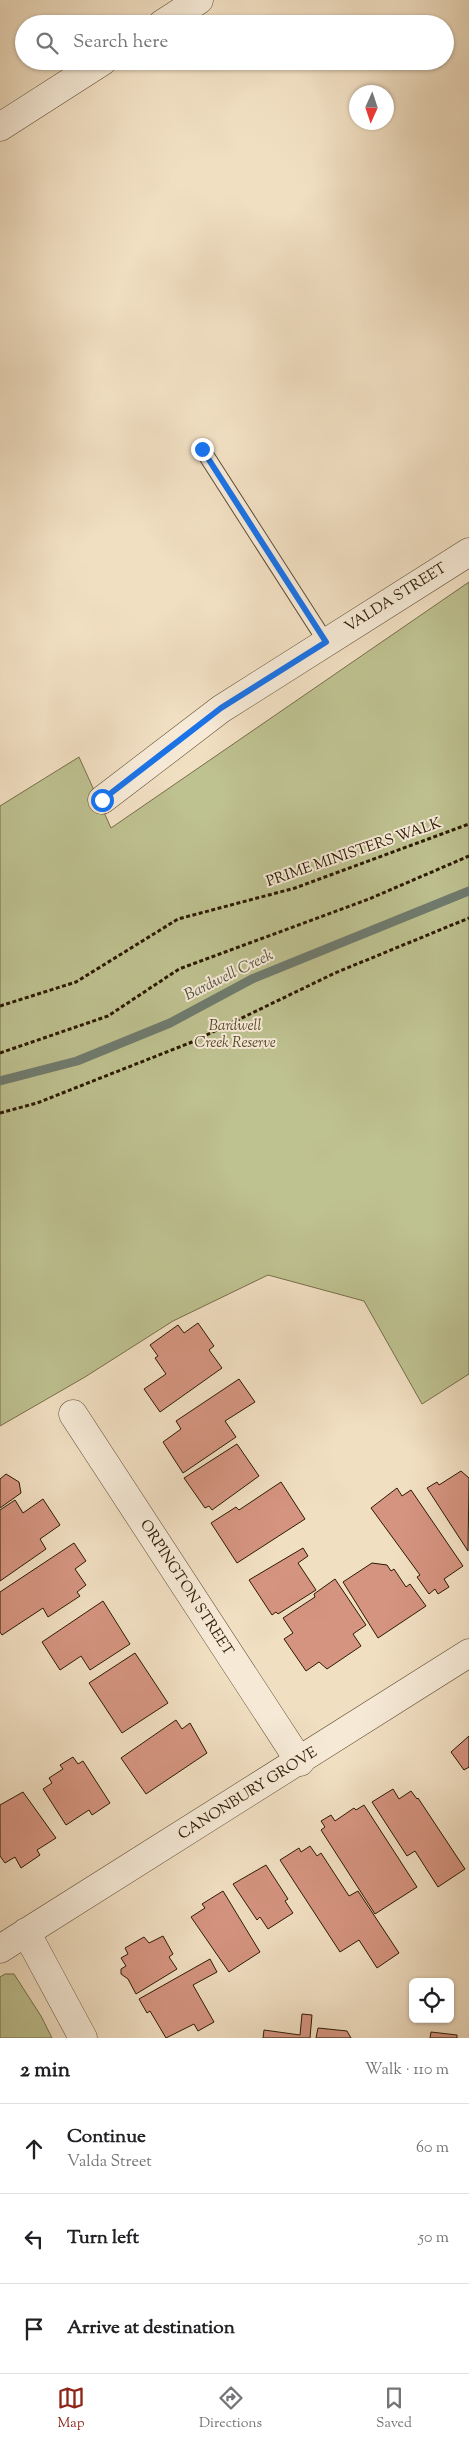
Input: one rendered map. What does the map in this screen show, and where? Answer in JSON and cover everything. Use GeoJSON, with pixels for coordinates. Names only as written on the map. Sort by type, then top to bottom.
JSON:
{"type":"FeatureCollection","features":[{"type":"Feature","properties":{"kind":"street"},"geometry":{"type":"LineString","coordinates":[[176,15],[199,0]]}},
{"type":"Feature","properties":{"kind":"street"},"geometry":{"type":"LineString","coordinates":[[0,128],[89,70]]}},
{"type":"Feature","properties":{"kind":"street","name":"VALDA STREET"},"geometry":{"type":"LineString","coordinates":[[102,800],[221,708],[469,552]]}},
{"type":"Feature","properties":{"kind":"street","name":"ORPINGTON STREET"},"geometry":{"type":"LineString","coordinates":[[73,1414],[300,1762]]}},
{"type":"Feature","properties":{"kind":"street","name":"CANONBURY GROVE"},"geometry":{"type":"LineString","coordinates":[[0,1949],[300,1762],[469,1653]]}},
{"type":"Feature","properties":{"kind":"street"},"geometry":{"type":"LineString","coordinates":[[26,1932],[82,2038]]}},
{"type":"Feature","properties":{"kind":"lane"},"geometry":{"type":"LineString","coordinates":[[202,449],[326,642]]}},
{"type":"Feature","properties":{"kind":"path","name":"PRIME MINISTERS WALK"},"geometry":{"type":"LineString","coordinates":[[0,1006],[76,982],[178,919],[295,888],[469,824]]}},
{"type":"Feature","properties":{"kind":"path"},"geometry":{"type":"LineString","coordinates":[[0,1053],[108,1016],[179,969],[369,899],[469,856]]}},
{"type":"Feature","properties":{"kind":"path"},"geometry":{"type":"LineString","coordinates":[[0,1113],[37,1103],[192,1042],[335,973],[469,918]]}},
{"type":"Feature","properties":{"kind":"green space","name":"Bardwell Creek Reserve"},"geometry":{"type":"Polygon","coordinates":[[[469,582],[469,1374],[422,1404],[364,1301],[268,1275],[173,1321],[85,1377],[0,1426],[0,806],[79,757],[111,828],[469,582]]]}},
{"type":"Feature","properties":{"kind":"green space"},"geometry":{"type":"Polygon","coordinates":[[[5,1974],[14,1974],[41,2016],[52,2038],[0,2038],[0,1977],[5,1974]]]}},
{"type":"Feature","properties":{"kind":"building"},"geometry":{"type":"Polygon","coordinates":[[[198,1323],[214,1346],[209,1350],[222,1368],[160,1412],[144,1389],[166,1374],[155,1358],[158,1356],[150,1345],[178,1325],[184,1333],[198,1323]]]}},
{"type":"Feature","properties":{"kind":"building"},"geometry":{"type":"Polygon","coordinates":[[[239,1379],[255,1402],[225,1421],[236,1437],[183,1473],[163,1442],[181,1429],[176,1421],[239,1379]]]}},
{"type":"Feature","properties":{"kind":"building"},"geometry":{"type":"Polygon","coordinates":[[[237,1444],[259,1476],[212,1510],[209,1506],[205,1508],[184,1478],[237,1444]]]}},
{"type":"Feature","properties":{"kind":"building"},"geometry":{"type":"Polygon","coordinates":[[[461,1471],[469,1478],[468,1551],[427,1488],[437,1482],[439,1485],[461,1471]]]}},
{"type":"Feature","properties":{"kind":"building"},"geometry":{"type":"Polygon","coordinates":[[[6,1474],[19,1482],[21,1493],[0,1508],[0,1479],[6,1474]]]}},
{"type":"Feature","properties":{"kind":"building"},"geometry":{"type":"Polygon","coordinates":[[[281,1482],[305,1519],[237,1563],[211,1523],[236,1507],[239,1510],[281,1482]]]}},
{"type":"Feature","properties":{"kind":"building"},"geometry":{"type":"Polygon","coordinates":[[[397,1488],[402,1496],[411,1490],[463,1566],[444,1579],[449,1587],[438,1594],[435,1589],[429,1594],[417,1577],[420,1575],[371,1508],[397,1488]]]}},
{"type":"Feature","properties":{"kind":"building"},"geometry":{"type":"Polygon","coordinates":[[[43,1499],[60,1525],[40,1539],[46,1549],[0,1581],[0,1510],[15,1500],[23,1513],[43,1499]]]}},
{"type":"Feature","properties":{"kind":"building"},"geometry":{"type":"Polygon","coordinates":[[[74,1543],[86,1561],[75,1569],[86,1585],[77,1592],[80,1596],[48,1617],[43,1608],[2,1635],[0,1632],[0,1592],[74,1543]]]}},
{"type":"Feature","properties":{"kind":"building"},"geometry":{"type":"Polygon","coordinates":[[[303,1548],[308,1556],[298,1563],[316,1590],[278,1614],[276,1612],[272,1615],[249,1580],[303,1548]]]}},
{"type":"Feature","properties":{"kind":"building"},"geometry":{"type":"Polygon","coordinates":[[[372,1563],[387,1565],[391,1571],[394,1569],[406,1587],[410,1584],[426,1606],[378,1638],[343,1582],[372,1563]]]}},
{"type":"Feature","properties":{"kind":"building"},"geometry":{"type":"Polygon","coordinates":[[[335,1579],[366,1625],[353,1634],[361,1646],[327,1669],[319,1662],[306,1671],[284,1639],[293,1633],[283,1618],[315,1597],[314,1594],[335,1579]]]}},
{"type":"Feature","properties":{"kind":"building"},"geometry":{"type":"Polygon","coordinates":[[[103,1601],[130,1644],[90,1670],[81,1656],[60,1670],[42,1642],[103,1601]]]}},
{"type":"Feature","properties":{"kind":"building"},"geometry":{"type":"Polygon","coordinates":[[[135,1653],[168,1703],[122,1733],[89,1683],[135,1653]]]}},
{"type":"Feature","properties":{"kind":"building"},"geometry":{"type":"Polygon","coordinates":[[[176,1720],[182,1729],[190,1723],[207,1753],[146,1794],[121,1758],[176,1720]]]}},
{"type":"Feature","properties":{"kind":"building"},"geometry":{"type":"Polygon","coordinates":[[[469,1736],[469,1767],[464,1770],[451,1752],[469,1736]]]}},
{"type":"Feature","properties":{"kind":"building"},"geometry":{"type":"Polygon","coordinates":[[[73,1757],[78,1764],[83,1761],[110,1803],[92,1815],[89,1810],[66,1825],[43,1789],[52,1783],[49,1778],[63,1769],[60,1765],[73,1757]]]}},
{"type":"Feature","properties":{"kind":"building"},"geometry":{"type":"Polygon","coordinates":[[[393,1789],[399,1799],[411,1791],[418,1798],[465,1869],[438,1887],[415,1851],[407,1856],[372,1802],[393,1789]]]}},
{"type":"Feature","properties":{"kind":"building"},"geometry":{"type":"Polygon","coordinates":[[[23,1792],[56,1838],[37,1850],[40,1855],[21,1868],[15,1857],[5,1863],[0,1856],[0,1805],[23,1792]]]}},
{"type":"Feature","properties":{"kind":"building"},"geometry":{"type":"Polygon","coordinates":[[[364,1805],[417,1887],[375,1914],[321,1830],[325,1827],[321,1821],[331,1815],[335,1821],[354,1808],[356,1810],[364,1805]]]}},
{"type":"Feature","properties":{"kind":"building"},"geometry":{"type":"Polygon","coordinates":[[[310,1846],[317,1856],[321,1853],[349,1896],[358,1891],[399,1953],[377,1968],[359,1940],[340,1952],[280,1860],[299,1848],[301,1852],[310,1846]]]}},
{"type":"Feature","properties":{"kind":"building"},"geometry":{"type":"Polygon","coordinates":[[[266,1865],[288,1899],[285,1901],[293,1913],[268,1929],[260,1917],[257,1920],[233,1884],[266,1865]]]}},
{"type":"Feature","properties":{"kind":"building"},"geometry":{"type":"Polygon","coordinates":[[[223,1891],[260,1952],[229,1972],[191,1917],[205,1908],[202,1904],[223,1891]]]}},
{"type":"Feature","properties":{"kind":"building"},"geometry":{"type":"Polygon","coordinates":[[[163,1936],[173,1954],[169,1957],[177,1969],[136,1994],[128,1979],[121,1974],[121,1969],[126,1966],[121,1958],[128,1954],[125,1948],[144,1937],[149,1943],[163,1936]]]}},
{"type":"Feature","properties":{"kind":"building"},"geometry":{"type":"Polygon","coordinates":[[[210,1959],[217,1972],[193,1985],[214,2022],[198,2031],[194,2024],[166,2038],[150,2011],[147,2013],[139,1999],[210,1959]]]}},
{"type":"Feature","properties":{"kind":"building"},"geometry":{"type":"Polygon","coordinates":[[[302,2014],[312,2015],[310,2038],[263,2038],[264,2030],[300,2035],[302,2014]]]}},
{"type":"Feature","properties":{"kind":"building"},"geometry":{"type":"Polygon","coordinates":[[[318,2028],[347,2031],[351,2038],[316,2038],[318,2028]]]}},
{"type":"Feature","properties":{"kind":"building"},"geometry":{"type":"Polygon","coordinates":[[[431,2032],[457,2035],[457,2038],[430,2038],[431,2032]]]}},
{"type":"Feature","properties":{"kind":"waterway","name":"Bardwell Creek"},"geometry":{"type":"LineString","coordinates":[[0,1081],[77,1061],[170,1023],[252,979],[469,891]]}},
{"type":"Feature","properties":{"kind":"route"},"geometry":{"type":"LineString","coordinates":[[102,800],[221,708],[326,642],[202,449]]}}]}
